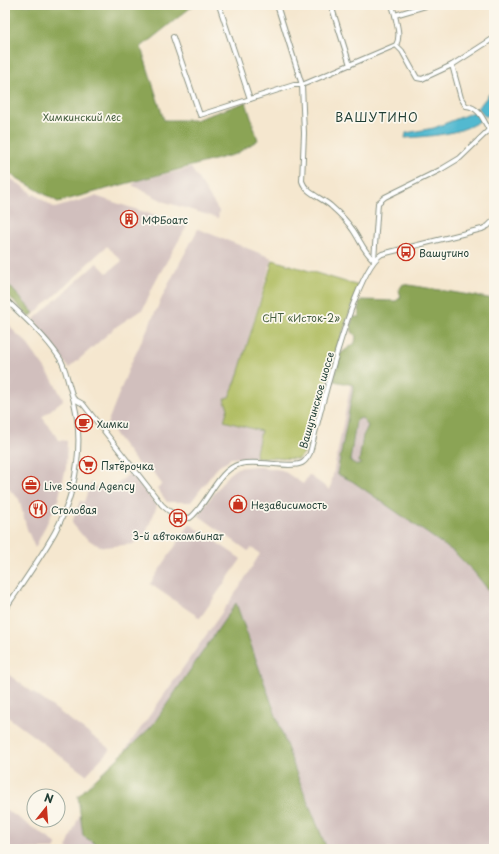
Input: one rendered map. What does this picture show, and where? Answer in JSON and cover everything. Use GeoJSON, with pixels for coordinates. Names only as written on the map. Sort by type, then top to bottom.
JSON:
{"type":"FeatureCollection","features":[{"type":"Feature","properties":{"kind":"street"},"geometry":{"type":"LineString","coordinates":[[219,5],[250,99]]}},
{"type":"Feature","properties":{"kind":"street"},"geometry":{"type":"LineString","coordinates":[[277,5],[302,85],[304,133],[303,186],[310,192],[326,201],[342,216],[354,230],[368,256],[374,260]]}},
{"type":"Feature","properties":{"kind":"street"},"geometry":{"type":"LineString","coordinates":[[331,5],[350,65]]}},
{"type":"Feature","properties":{"kind":"street"},"geometry":{"type":"LineString","coordinates":[[173,37],[200,115],[294,85],[302,85],[396,45],[398,41],[398,31],[392,5]]}},
{"type":"Feature","properties":{"kind":"street"},"geometry":{"type":"LineString","coordinates":[[395,16],[427,5]]}},
{"type":"Feature","properties":{"kind":"street"},"geometry":{"type":"LineString","coordinates":[[396,45],[402,50],[417,78],[422,79],[452,65],[494,38]]}},
{"type":"Feature","properties":{"kind":"street"},"geometry":{"type":"LineString","coordinates":[[452,65],[461,98],[466,106],[476,108],[489,130]]}},
{"type":"Feature","properties":{"kind":"street"},"geometry":{"type":"LineString","coordinates":[[374,260],[378,203],[385,197],[440,170],[460,158],[494,125]]}},
{"type":"Feature","properties":{"kind":"street"},"geometry":{"type":"LineString","coordinates":[[374,260],[382,254],[482,229],[494,220]]}},
{"type":"Feature","properties":{"kind":"street","name":"Вашутинское шоссе"},"geometry":{"type":"LineString","coordinates":[[74,399],[83,404],[162,505],[176,514],[190,518],[223,475],[235,466],[251,462],[298,464],[306,460],[310,453],[334,361],[348,319],[362,282],[374,260]]}},
{"type":"Feature","properties":{"kind":"street"},"geometry":{"type":"LineString","coordinates":[[5,299],[31,324],[60,358],[74,399],[78,437],[77,465],[70,494],[55,532],[5,609]]}},
{"type":"Feature","properties":{"kind":"shaded area"},"geometry":{"type":"Polygon","coordinates":[[[191,168],[219,211],[218,218],[165,202],[132,185],[138,181],[191,168]]]}},
{"type":"Feature","properties":{"kind":"shaded area"},"geometry":{"type":"Polygon","coordinates":[[[5,175],[31,192],[32,196],[34,194],[55,208],[95,196],[187,226],[155,282],[143,309],[117,326],[69,368],[34,319],[97,263],[107,273],[122,261],[107,246],[32,316],[25,306],[5,291],[5,175]]]}},
{"type":"Feature","properties":{"kind":"shaded area"},"geometry":{"type":"Polygon","coordinates":[[[198,229],[272,258],[236,381],[229,397],[225,421],[261,431],[255,457],[231,458],[217,468],[191,502],[167,502],[157,488],[162,484],[150,468],[144,472],[107,424],[131,363],[168,285],[198,229]]]}},
{"type":"Feature","properties":{"kind":"shaded area"},"geometry":{"type":"Polygon","coordinates":[[[363,301],[494,317],[494,849],[66,849],[79,816],[237,591],[260,554],[252,548],[248,551],[198,515],[228,475],[237,468],[255,466],[282,470],[303,484],[309,475],[330,490],[350,388],[363,301]]]}},
{"type":"Feature","properties":{"kind":"shaded area"},"geometry":{"type":"Polygon","coordinates":[[[5,319],[17,335],[24,339],[51,377],[63,400],[42,417],[59,440],[67,441],[66,468],[58,500],[35,548],[27,529],[19,499],[5,485],[5,319]]]}},
{"type":"Feature","properties":{"kind":"shaded area"},"geometry":{"type":"Polygon","coordinates":[[[131,472],[157,506],[146,532],[133,544],[104,547],[95,544],[82,535],[72,523],[80,501],[84,502],[91,482],[96,488],[99,485],[107,493],[131,472]]]}},
{"type":"Feature","properties":{"kind":"shaded area"},"geometry":{"type":"Polygon","coordinates":[[[190,524],[241,559],[200,618],[150,584],[190,524]]]}},
{"type":"Feature","properties":{"kind":"shaded area"},"geometry":{"type":"Polygon","coordinates":[[[5,672],[110,749],[86,775],[5,715],[5,672]]]}},
{"type":"Feature","properties":{"kind":"shaded area"},"geometry":{"type":"Polygon","coordinates":[[[5,809],[26,823],[26,828],[33,828],[57,844],[54,849],[5,849],[5,809]]]}},
{"type":"Feature","properties":{"kind":"green space","name":"Химкинский лес"},"geometry":{"type":"Polygon","coordinates":[[[5,5],[194,5],[141,47],[164,120],[195,120],[246,102],[258,140],[236,154],[58,202],[5,171],[5,5]]]}},
{"type":"Feature","properties":{"kind":"green space","name":"СНТ «Исток-2»"},"geometry":{"type":"Polygon","coordinates":[[[273,260],[359,286],[334,357],[304,453],[299,459],[255,457],[261,431],[224,421],[228,408],[224,399],[229,397],[236,381],[273,260]]]}},
{"type":"Feature","properties":{"kind":"green space"},"geometry":{"type":"Polygon","coordinates":[[[5,281],[34,313],[29,317],[5,292],[5,281]]]}},
{"type":"Feature","properties":{"kind":"green space"},"geometry":{"type":"Polygon","coordinates":[[[403,284],[494,299],[494,597],[474,572],[454,552],[352,481],[337,474],[354,385],[334,381],[340,354],[355,343],[356,336],[351,330],[351,325],[353,317],[359,317],[359,303],[361,300],[396,301],[401,297],[399,290],[403,284]],[[362,418],[356,421],[350,461],[357,465],[361,464],[359,462],[363,436],[368,426],[362,418]]]}},
{"type":"Feature","properties":{"kind":"green space"},"geometry":{"type":"Polygon","coordinates":[[[236,603],[297,775],[327,849],[104,849],[83,836],[78,796],[152,726],[236,603]]]}},
{"type":"Feature","properties":{"kind":"water"},"geometry":{"type":"Polygon","coordinates":[[[494,88],[494,110],[485,117],[478,108],[494,88]]]}},
{"type":"Feature","properties":{"kind":"water"},"geometry":{"type":"Polygon","coordinates":[[[476,111],[481,120],[464,129],[444,134],[405,138],[406,133],[434,128],[476,111]]]}},
{"type":"Feature","properties":{"kind":"place","name":"МФБоатс"},"geometry":{"type":"Point","coordinates":[129,219]}},
{"type":"Feature","properties":{"kind":"place","name":"Вашутино"},"geometry":{"type":"Point","coordinates":[406,252]}},
{"type":"Feature","properties":{"kind":"place","name":"Химки"},"geometry":{"type":"Point","coordinates":[84,423]}},
{"type":"Feature","properties":{"kind":"place","name":"Пятёрочка"},"geometry":{"type":"Point","coordinates":[88,465]}},
{"type":"Feature","properties":{"kind":"place","name":"Live Sound Agency"},"geometry":{"type":"Point","coordinates":[31,485]}},
{"type":"Feature","properties":{"kind":"place","name":"Независимость"},"geometry":{"type":"Point","coordinates":[238,504]}},
{"type":"Feature","properties":{"kind":"place","name":"Столовая"},"geometry":{"type":"Point","coordinates":[38,509]}},
{"type":"Feature","properties":{"kind":"place","name":"3-й автокомбинат"},"geometry":{"type":"Point","coordinates":[178,518]}},
{"type":"Feature","properties":{"kind":"district","name":"ВАШУТИНО"},"geometry":{"type":"Point","coordinates":[377,117]}}]}
